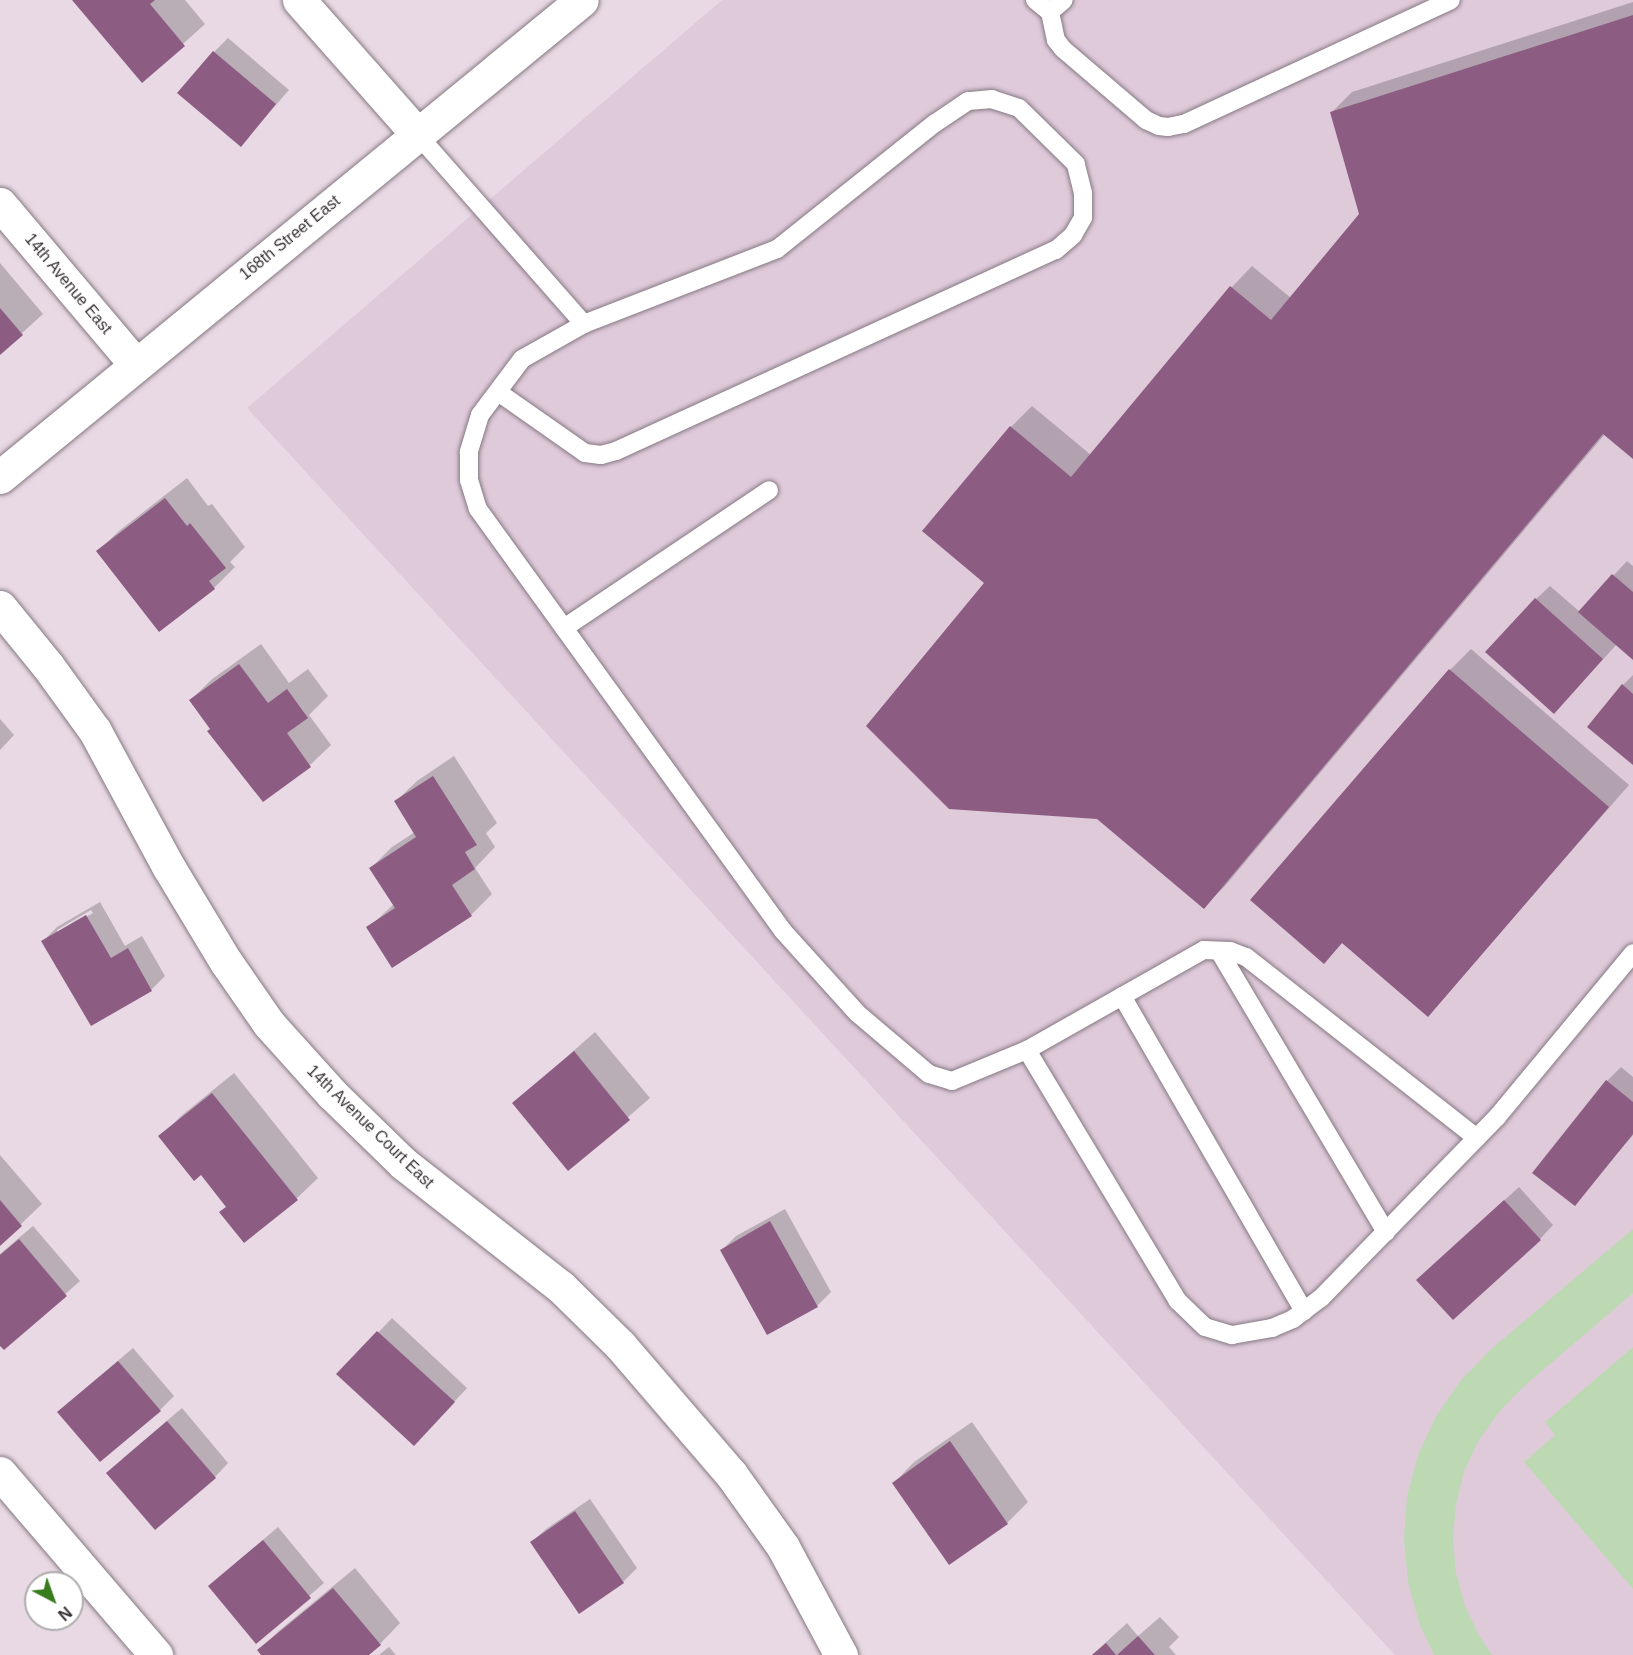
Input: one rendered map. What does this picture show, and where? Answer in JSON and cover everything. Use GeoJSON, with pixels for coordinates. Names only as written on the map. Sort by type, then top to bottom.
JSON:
{"type":"FeatureCollection","features":[{"type":"Feature","properties":{"kind":"street"},"geometry":{"type":"LineString","coordinates":[[299,0],[417,134]]}},
{"type":"Feature","properties":{"kind":"street","name":"168th Street East"},"geometry":{"type":"LineString","coordinates":[[0,477],[135,364],[582,0]]}},
{"type":"Feature","properties":{"kind":"street","name":"14th Avenue East"},"geometry":{"type":"LineString","coordinates":[[0,204],[135,364]]}},
{"type":"Feature","properties":{"kind":"street","name":"14th Avenue Court East"},"geometry":{"type":"LineString","coordinates":[[0,607],[48,666],[95,731],[174,876],[226,962],[269,1024],[332,1094],[404,1164],[561,1287],[620,1345],[731,1474],[783,1547],[841,1655]]}},
{"type":"Feature","properties":{"kind":"street"},"geometry":{"type":"LineString","coordinates":[[0,1473],[156,1655]]}},
{"type":"Feature","properties":{"kind":"lane"},"geometry":{"type":"LineString","coordinates":[[1035,0],[1050,12],[1056,40],[1063,49],[1146,120],[1168,127],[1184,124],[1451,0]]}},
{"type":"Feature","properties":{"kind":"lane"},"geometry":{"type":"LineString","coordinates":[[1050,12],[1064,0]]}},
{"type":"Feature","properties":{"kind":"lane"},"geometry":{"type":"LineString","coordinates":[[498,392],[585,453],[602,455],[616,452],[1056,250],[1073,235],[1083,218],[1083,193],[1076,164],[1018,108],[992,99],[968,101],[935,123],[777,249],[584,324],[522,359],[480,415],[469,452],[469,480],[478,509],[783,931],[857,1013],[929,1074],[952,1081],[1027,1050],[1204,950],[1219,951],[1246,957],[1477,1138]]}},
{"type":"Feature","properties":{"kind":"lane"},"geometry":{"type":"LineString","coordinates":[[417,134],[584,324]]}},
{"type":"Feature","properties":{"kind":"lane"},"geometry":{"type":"LineString","coordinates":[[564,628],[769,490]]}},
{"type":"Feature","properties":{"kind":"lane"},"geometry":{"type":"LineString","coordinates":[[1219,951],[1386,1232]]}},
{"type":"Feature","properties":{"kind":"lane"},"geometry":{"type":"LineString","coordinates":[[1027,1050],[1178,1301],[1205,1327],[1232,1335],[1272,1328],[1321,1299],[1477,1138],[1633,953]]}},
{"type":"Feature","properties":{"kind":"lane"},"geometry":{"type":"LineString","coordinates":[[1122,996],[1304,1311]]}},
{"type":"Feature","properties":{"kind":"shaded area"},"geometry":{"type":"Polygon","coordinates":[[[722,0],[1633,0],[1633,1655],[1395,1655],[247,408],[722,0]]]}},
{"type":"Feature","properties":{"kind":"green space"},"geometry":{"type":"Polygon","coordinates":[[[1633,1229],[1633,1293],[1523,1387],[1499,1412],[1479,1440],[1464,1471],[1456,1505],[1453,1538],[1456,1573],[1465,1606],[1480,1637],[1492,1655],[1434,1655],[1419,1623],[1408,1582],[1404,1539],[1407,1496],[1418,1455],[1436,1416],[1461,1380],[1490,1350],[1633,1229]]]}},
{"type":"Feature","properties":{"kind":"green space"},"geometry":{"type":"Polygon","coordinates":[[[1633,1347],[1633,1589],[1524,1462],[1555,1435],[1545,1422],[1633,1347]]]}},
{"type":"Feature","properties":{"kind":"building"},"geometry":{"type":"Polygon","coordinates":[[[72,0],[155,0],[150,4],[185,46],[142,83],[72,0]]]}},
{"type":"Feature","properties":{"kind":"building"},"geometry":{"type":"Polygon","coordinates":[[[1633,15],[1633,459],[1603,434],[1204,909],[1097,819],[949,809],[866,726],[984,583],[922,531],[1010,426],[1071,477],[1230,286],[1271,320],[1359,214],[1330,112],[1633,15]]]}},
{"type":"Feature","properties":{"kind":"building"},"geometry":{"type":"Polygon","coordinates":[[[213,51],[276,104],[241,147],[177,93],[213,51]]]}},
{"type":"Feature","properties":{"kind":"building"},"geometry":{"type":"Polygon","coordinates":[[[0,308],[23,335],[0,355],[0,308]]]}},
{"type":"Feature","properties":{"kind":"building"},"geometry":{"type":"Polygon","coordinates":[[[165,498],[187,526],[190,523],[226,568],[209,581],[215,589],[159,632],[96,551],[165,498]]]}},
{"type":"Feature","properties":{"kind":"building"},"geometry":{"type":"Polygon","coordinates":[[[1612,574],[1633,592],[1633,660],[1578,612],[1612,574]]]}},
{"type":"Feature","properties":{"kind":"building"},"geometry":{"type":"Polygon","coordinates":[[[1535,598],[1603,659],[1554,714],[1485,652],[1535,598]]]}},
{"type":"Feature","properties":{"kind":"building"},"geometry":{"type":"Polygon","coordinates":[[[239,664],[268,703],[287,689],[308,718],[287,733],[311,767],[263,802],[207,731],[210,729],[189,700],[239,664]]]}},
{"type":"Feature","properties":{"kind":"building"},"geometry":{"type":"Polygon","coordinates":[[[1449,669],[1609,807],[1428,1017],[1342,943],[1324,964],[1250,900],[1449,669]]]}},
{"type":"Feature","properties":{"kind":"building"},"geometry":{"type":"Polygon","coordinates":[[[1622,684],[1633,694],[1633,765],[1587,727],[1622,684]]]}},
{"type":"Feature","properties":{"kind":"building"},"geometry":{"type":"Polygon","coordinates":[[[433,776],[477,845],[465,852],[475,869],[452,885],[472,916],[392,968],[366,927],[395,908],[369,868],[416,837],[394,801],[433,776]]]}},
{"type":"Feature","properties":{"kind":"building"},"geometry":{"type":"Polygon","coordinates":[[[86,915],[111,958],[128,948],[152,991],[91,1026],[41,941],[86,915]]]}},
{"type":"Feature","properties":{"kind":"building"},"geometry":{"type":"Polygon","coordinates":[[[574,1051],[630,1120],[568,1171],[512,1103],[574,1051]]]}},
{"type":"Feature","properties":{"kind":"building"},"geometry":{"type":"Polygon","coordinates":[[[1606,1080],[1633,1102],[1633,1134],[1575,1206],[1532,1173],[1606,1080]]]}},
{"type":"Feature","properties":{"kind":"building"},"geometry":{"type":"Polygon","coordinates":[[[212,1093],[298,1200],[244,1243],[219,1212],[226,1207],[201,1175],[194,1181],[158,1136],[212,1093]]]}},
{"type":"Feature","properties":{"kind":"building"},"geometry":{"type":"Polygon","coordinates":[[[0,1200],[22,1226],[0,1246],[0,1200]]]}},
{"type":"Feature","properties":{"kind":"building"},"geometry":{"type":"Polygon","coordinates":[[[1504,1200],[1541,1240],[1453,1320],[1416,1280],[1504,1200]]]}},
{"type":"Feature","properties":{"kind":"building"},"geometry":{"type":"Polygon","coordinates":[[[770,1221],[818,1307],[767,1335],[720,1250],[770,1221]]]}},
{"type":"Feature","properties":{"kind":"building"},"geometry":{"type":"Polygon","coordinates":[[[19,1239],[67,1296],[4,1350],[0,1346],[0,1255],[19,1239]]]}},
{"type":"Feature","properties":{"kind":"building"},"geometry":{"type":"Polygon","coordinates":[[[377,1331],[455,1402],[414,1446],[336,1374],[377,1331]]]}},
{"type":"Feature","properties":{"kind":"building"},"geometry":{"type":"Polygon","coordinates":[[[118,1361],[161,1411],[100,1462],[57,1412],[118,1361]]]}},
{"type":"Feature","properties":{"kind":"building"},"geometry":{"type":"Polygon","coordinates":[[[167,1421],[216,1478],[155,1530],[106,1473],[167,1421]]]}},
{"type":"Feature","properties":{"kind":"building"},"geometry":{"type":"Polygon","coordinates":[[[950,1441],[1008,1524],[949,1565],[892,1483],[950,1441]]]}},
{"type":"Feature","properties":{"kind":"building"},"geometry":{"type":"Polygon","coordinates":[[[575,1511],[624,1583],[579,1614],[530,1542],[575,1511]]]}},
{"type":"Feature","properties":{"kind":"building"},"geometry":{"type":"Polygon","coordinates":[[[263,1540],[311,1598],[256,1644],[208,1586],[263,1540]]]}},
{"type":"Feature","properties":{"kind":"building"},"geometry":{"type":"Polygon","coordinates":[[[333,1588],[381,1645],[369,1655],[261,1655],[257,1650],[333,1588]]]}},
{"type":"Feature","properties":{"kind":"building"},"geometry":{"type":"Polygon","coordinates":[[[1138,1636],[1155,1655],[1117,1655],[1138,1636]]]}},
{"type":"Feature","properties":{"kind":"building"},"geometry":{"type":"Polygon","coordinates":[[[1106,1643],[1116,1655],[1092,1655],[1106,1643]]]}}]}
